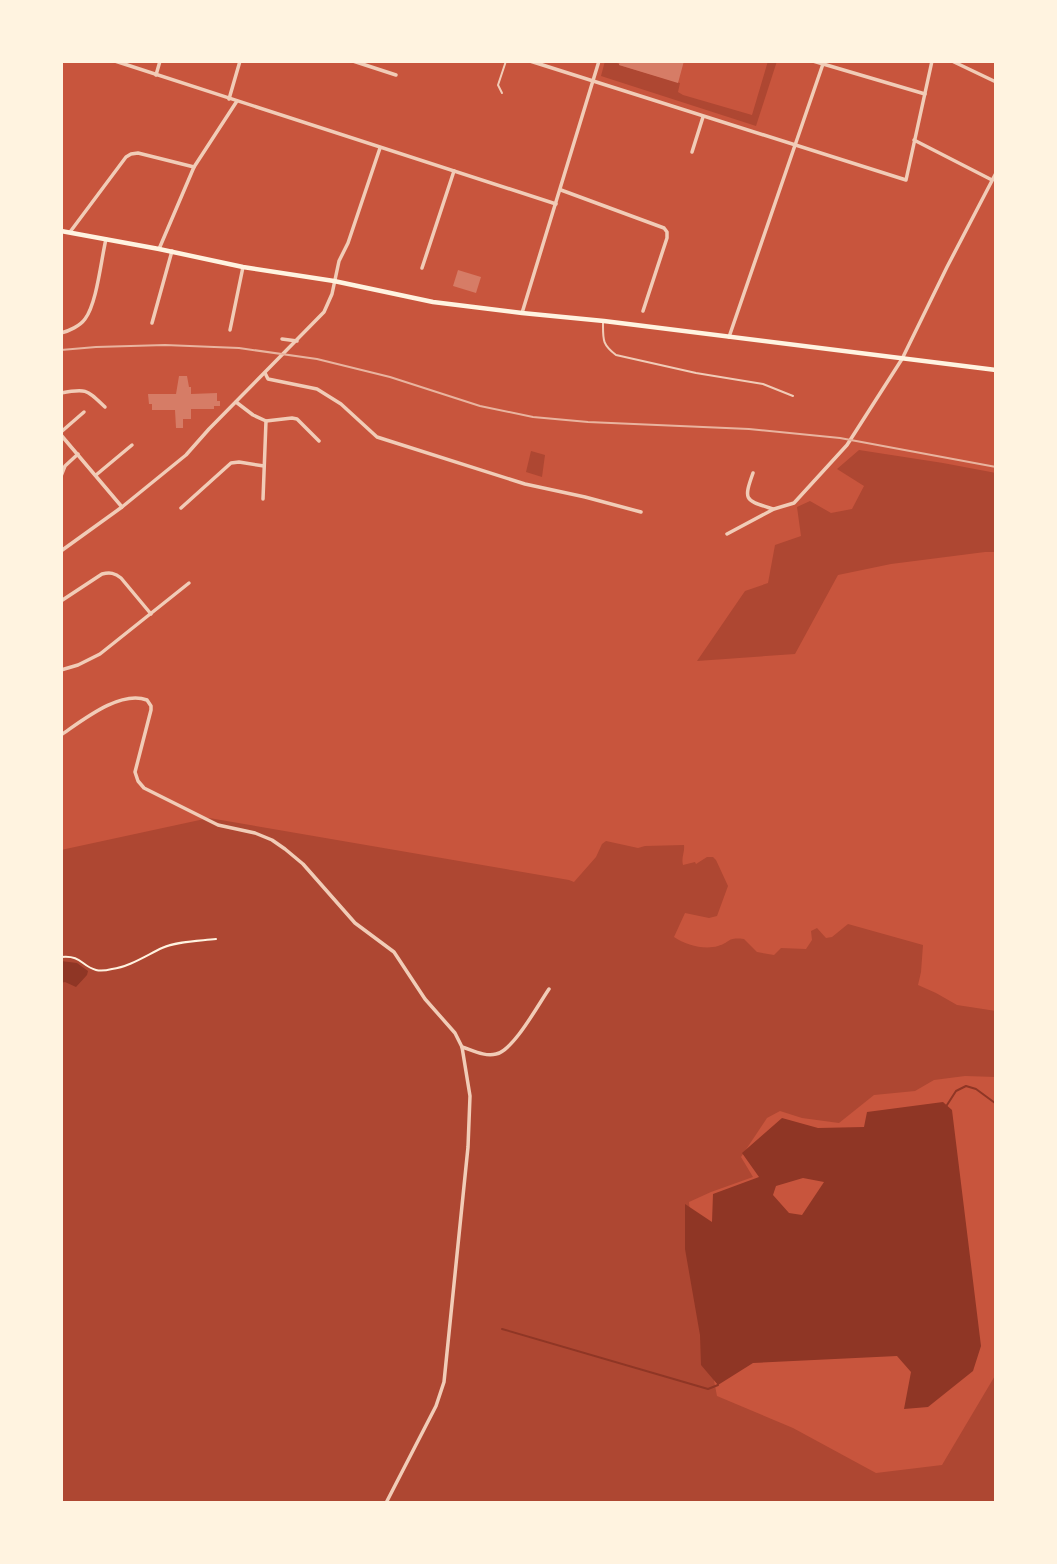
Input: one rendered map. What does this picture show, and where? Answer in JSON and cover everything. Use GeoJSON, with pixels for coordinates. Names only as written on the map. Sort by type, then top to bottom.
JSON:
{"type":"FeatureCollection","features":[{"type":"Feature","properties":{"kind":"main road"},"geometry":{"type":"LineString","coordinates":[[61,231],[433,302],[996,370]]}},
{"type":"Feature","properties":{"kind":"street"},"geometry":{"type":"LineString","coordinates":[[115,61],[556,204]]}},
{"type":"Feature","properties":{"kind":"street"},"geometry":{"type":"LineString","coordinates":[[156,75],[160,61]]}},
{"type":"Feature","properties":{"kind":"street"},"geometry":{"type":"LineString","coordinates":[[229,99],[240,61]]}},
{"type":"Feature","properties":{"kind":"street"},"geometry":{"type":"LineString","coordinates":[[353,61],[396,75]]}},
{"type":"Feature","properties":{"kind":"street"},"geometry":{"type":"LineString","coordinates":[[530,61],[906,180],[932,61]]}},
{"type":"Feature","properties":{"kind":"street"},"geometry":{"type":"LineString","coordinates":[[522,313],[599,61]]}},
{"type":"Feature","properties":{"kind":"street"},"geometry":{"type":"LineString","coordinates":[[813,61],[925,94]]}},
{"type":"Feature","properties":{"kind":"street"},"geometry":{"type":"LineString","coordinates":[[952,61],[996,82]]}},
{"type":"Feature","properties":{"kind":"street"},"geometry":{"type":"LineString","coordinates":[[729,337],[823,63]]}},
{"type":"Feature","properties":{"kind":"street"},"geometry":{"type":"LineString","coordinates":[[159,249],[194,167],[237,101]]}},
{"type":"Feature","properties":{"kind":"street"},"geometry":{"type":"LineString","coordinates":[[692,152],[703,117]]}},
{"type":"Feature","properties":{"kind":"street"},"geometry":{"type":"LineString","coordinates":[[915,140],[992,180]]}},
{"type":"Feature","properties":{"kind":"street"},"geometry":{"type":"LineString","coordinates":[[61,551],[186,455],[327,308],[340,261],[380,148]]}},
{"type":"Feature","properties":{"kind":"street"},"geometry":{"type":"LineString","coordinates":[[70,232],[131,154],[138,153],[194,167]]}},
{"type":"Feature","properties":{"kind":"street"},"geometry":{"type":"LineString","coordinates":[[422,268],[454,171]]}},
{"type":"Feature","properties":{"kind":"street"},"geometry":{"type":"LineString","coordinates":[[727,534],[774,509],[794,503],[847,444],[902,359],[996,173]]}},
{"type":"Feature","properties":{"kind":"street"},"geometry":{"type":"LineString","coordinates":[[561,190],[664,228],[667,232],[643,311]]}},
{"type":"Feature","properties":{"kind":"street"},"geometry":{"type":"LineString","coordinates":[[61,333],[82,323],[87,316],[106,239]]}},
{"type":"Feature","properties":{"kind":"street"},"geometry":{"type":"LineString","coordinates":[[152,323],[172,251]]}},
{"type":"Feature","properties":{"kind":"street"},"geometry":{"type":"LineString","coordinates":[[230,330],[243,267]]}},
{"type":"Feature","properties":{"kind":"street"},"geometry":{"type":"LineString","coordinates":[[282,339],[295,342]]}},
{"type":"Feature","properties":{"kind":"street"},"geometry":{"type":"LineString","coordinates":[[265,373],[268,379],[317,389],[341,404],[377,437],[525,484],[642,512]]}},
{"type":"Feature","properties":{"kind":"street"},"geometry":{"type":"LineString","coordinates":[[61,393],[86,391],[105,407]]}},
{"type":"Feature","properties":{"kind":"street"},"geometry":{"type":"LineString","coordinates":[[236,402],[266,421],[298,419],[319,441]]}},
{"type":"Feature","properties":{"kind":"street"},"geometry":{"type":"LineString","coordinates":[[84,412],[61,433],[122,506]]}},
{"type":"Feature","properties":{"kind":"street"},"geometry":{"type":"LineString","coordinates":[[263,499],[266,421]]}},
{"type":"Feature","properties":{"kind":"street"},"geometry":{"type":"LineString","coordinates":[[96,475],[132,444]]}},
{"type":"Feature","properties":{"kind":"street"},"geometry":{"type":"LineString","coordinates":[[61,476],[65,466],[78,454]]}},
{"type":"Feature","properties":{"kind":"street"},"geometry":{"type":"LineString","coordinates":[[181,508],[231,463],[264,466]]}},
{"type":"Feature","properties":{"kind":"street"},"geometry":{"type":"LineString","coordinates":[[753,473],[747,496],[752,502],[774,509]]}},
{"type":"Feature","properties":{"kind":"street"},"geometry":{"type":"LineString","coordinates":[[61,601],[102,574],[116,574],[151,614]]}},
{"type":"Feature","properties":{"kind":"street"},"geometry":{"type":"LineString","coordinates":[[61,670],[100,654],[189,583]]}},
{"type":"Feature","properties":{"kind":"street"},"geometry":{"type":"LineString","coordinates":[[61,735],[100,709],[123,700],[147,700],[151,708],[135,772],[144,788],[218,825],[255,833],[285,849],[303,864],[355,923],[394,952],[425,999],[455,1033],[462,1047],[470,1096],[468,1147],[444,1382],[436,1406],[386,1503]]}},
{"type":"Feature","properties":{"kind":"street"},"geometry":{"type":"LineString","coordinates":[[462,1047],[488,1055],[498,1054],[511,1046],[549,989]]}},
{"type":"Feature","properties":{"kind":"lane"},"geometry":{"type":"LineString","coordinates":[[502,93],[498,85],[506,61]]}},
{"type":"Feature","properties":{"kind":"lane"},"geometry":{"type":"LineString","coordinates":[[604,321],[603,339],[606,347],[616,355],[696,373],[763,384],[793,396]]}},
{"type":"Feature","properties":{"kind":"path"},"geometry":{"type":"LineString","coordinates":[[61,957],[77,958],[95,970],[115,969],[164,947],[216,939]]}},
{"type":"Feature","properties":{"kind":"shaded area"},"geometry":{"type":"Polygon","coordinates":[[[605,61],[680,83],[678,92],[683,95],[752,115],[768,61],[777,61],[756,126],[601,76],[605,61]]]}},
{"type":"Feature","properties":{"kind":"shaded area"},"geometry":{"type":"Polygon","coordinates":[[[859,450],[996,473],[996,552],[891,564],[838,575],[795,654],[697,661],[745,591],[768,583],[775,545],[801,536],[797,507],[810,501],[831,513],[852,509],[864,486],[837,469],[859,450]]]}},
{"type":"Feature","properties":{"kind":"shaded area"},"geometry":{"type":"Polygon","coordinates":[[[531,451],[545,455],[542,477],[526,472],[531,451]]]}},
{"type":"Feature","properties":{"kind":"shaded area"},"geometry":{"type":"Polygon","coordinates":[[[209,818],[574,882],[606,841],[638,848],[684,845],[683,865],[696,864],[707,857],[713,857],[728,886],[717,916],[709,918],[685,913],[674,937],[684,942],[707,947],[718,946],[732,939],[744,939],[757,952],[774,955],[781,948],[806,949],[812,940],[811,931],[817,928],[826,938],[832,937],[848,924],[923,945],[918,985],[957,1005],[996,1011],[996,1077],[965,1076],[934,1080],[915,1091],[874,1095],[839,1123],[802,1118],[780,1111],[767,1118],[741,1157],[753,1177],[689,1202],[697,1294],[717,1396],[793,1428],[876,1473],[942,1465],[996,1374],[996,1503],[61,1503],[61,850],[209,818]]]}},
{"type":"Feature","properties":{"kind":"shaded area"},"geometry":{"type":"Polygon","coordinates":[[[61,961],[77,963],[88,971],[76,987],[61,983],[61,961]]]}},
{"type":"Feature","properties":{"kind":"shaded area"},"geometry":{"type":"Polygon","coordinates":[[[943,1102],[952,1110],[981,1346],[973,1371],[928,1407],[904,1409],[911,1372],[897,1356],[753,1363],[718,1385],[701,1365],[700,1335],[685,1249],[685,1204],[712,1222],[713,1194],[759,1177],[742,1153],[782,1118],[818,1128],[864,1127],[867,1112],[943,1102]],[[803,1178],[776,1186],[773,1195],[789,1213],[802,1215],[824,1182],[803,1178]]]}},
{"type":"Feature","properties":{"kind":"building"},"geometry":{"type":"Polygon","coordinates":[[[620,61],[684,61],[678,83],[619,65],[620,61]]]}},
{"type":"Feature","properties":{"kind":"building"},"geometry":{"type":"Polygon","coordinates":[[[458,270],[481,277],[476,293],[453,286],[458,270]]]}},
{"type":"Feature","properties":{"kind":"building"},"geometry":{"type":"Polygon","coordinates":[[[179,376],[187,376],[191,394],[217,393],[217,401],[220,401],[220,406],[214,406],[214,409],[191,409],[191,419],[183,419],[183,428],[176,428],[175,410],[152,410],[148,394],[176,394],[179,376]]]}},
{"type":"Feature","properties":{"kind":"waterway"},"geometry":{"type":"LineString","coordinates":[[947,1105],[956,1091],[966,1086],[976,1089],[995,1103],[996,1114]]}},
{"type":"Feature","properties":{"kind":"waterway"},"geometry":{"type":"LineString","coordinates":[[502,1329],[708,1389],[718,1385]]}},
{"type":"Feature","properties":{"kind":"railway"},"geometry":{"type":"LineString","coordinates":[[61,350],[165,345],[239,348],[317,359],[390,377],[480,406],[533,417],[749,429],[840,438],[996,467]]}}]}
